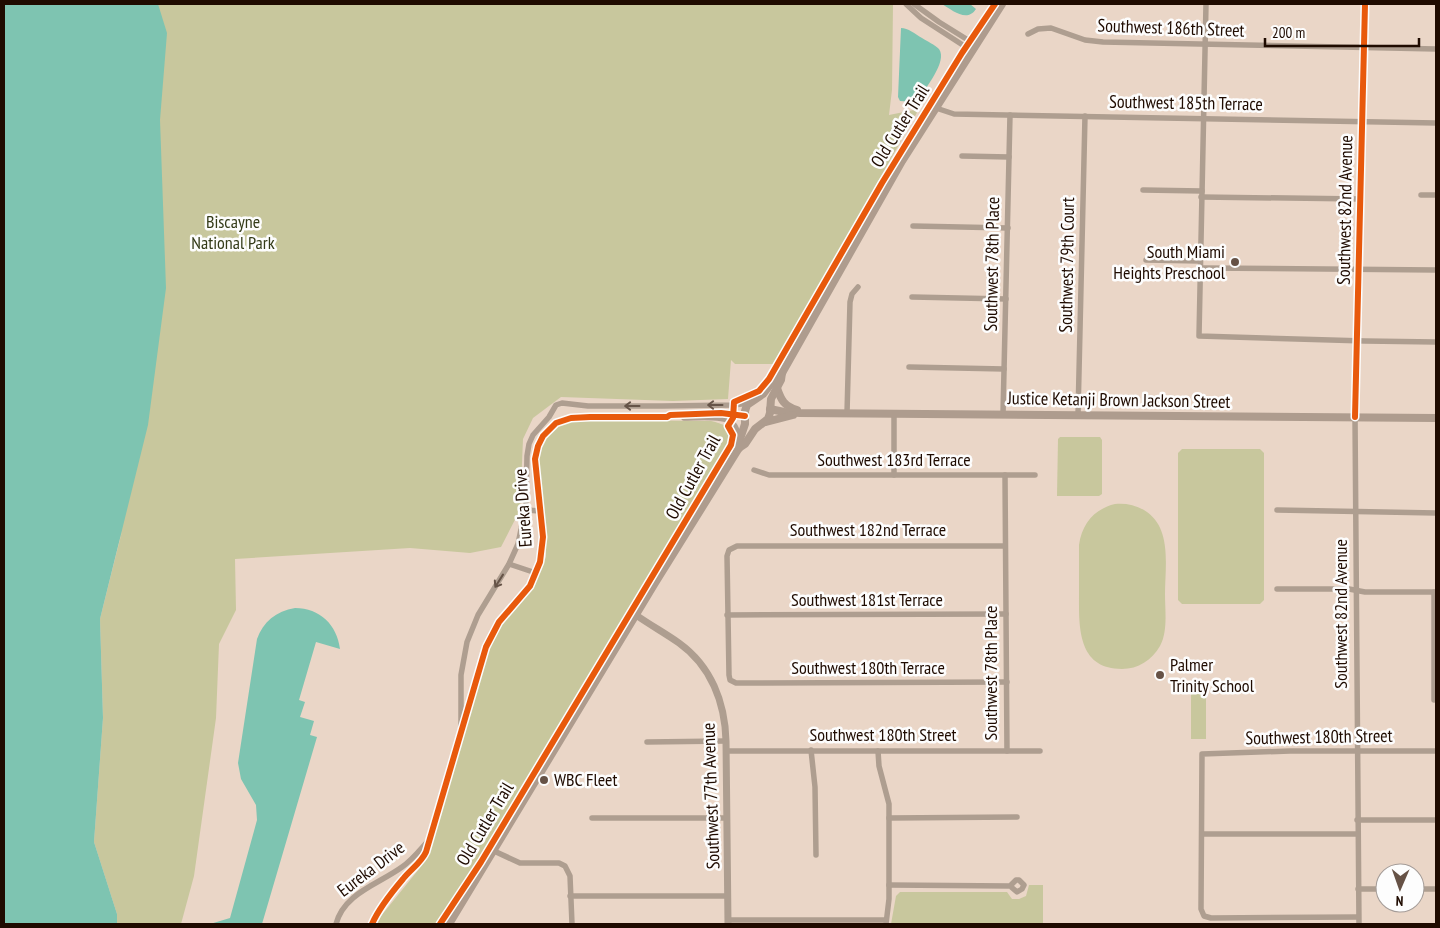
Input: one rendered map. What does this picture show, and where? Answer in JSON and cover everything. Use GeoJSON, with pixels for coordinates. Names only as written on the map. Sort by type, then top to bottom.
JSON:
{"type":"FeatureCollection","features":[{"type":"Feature","properties":{"kind":"main road"},"geometry":{"type":"LineString","coordinates":[[449,924],[739,444],[746,416],[745,409],[765,392],[776,377],[782,373],[880,198],[1002,4]]}},
{"type":"Feature","properties":{"kind":"main road"},"geometry":{"type":"LineString","coordinates":[[739,444],[745,444],[753,430],[770,416],[771,399],[782,380],[782,373]]}},
{"type":"Feature","properties":{"kind":"main road"},"geometry":{"type":"LineString","coordinates":[[777,388],[783,403],[789,407],[796,408],[800,412]]}},
{"type":"Feature","properties":{"kind":"main road"},"geometry":{"type":"LineString","coordinates":[[752,402],[762,402],[770,408]]}},
{"type":"Feature","properties":{"kind":"main road","name":"Justice Ketanji Brown Jackson Street"},"geometry":{"type":"LineString","coordinates":[[770,408],[784,412],[847,413],[1436,418]]}},
{"type":"Feature","properties":{"kind":"main road","name":"Justice Ketanji Brown Jackson Street"},"geometry":{"type":"LineString","coordinates":[[764,422],[800,412]]}},
{"type":"Feature","properties":{"kind":"main road"},"geometry":{"type":"LineString","coordinates":[[746,416],[754,423],[764,422]]}},
{"type":"Feature","properties":{"kind":"street"},"geometry":{"type":"LineString","coordinates":[[906,4],[921,18],[974,48]]}},
{"type":"Feature","properties":{"kind":"street"},"geometry":{"type":"LineString","coordinates":[[914,4],[974,48]]}},
{"type":"Feature","properties":{"kind":"street"},"geometry":{"type":"LineString","coordinates":[[1206,4],[1199,336],[1436,342]]}},
{"type":"Feature","properties":{"kind":"street","name":"Southwest 82nd Avenue"},"geometry":{"type":"LineString","coordinates":[[1358,924],[1355,417],[1365,4]]}},
{"type":"Feature","properties":{"kind":"street","name":"Southwest 186th Street"},"geometry":{"type":"LineString","coordinates":[[1028,34],[1038,29],[1046,28],[1056,29],[1096,42],[1436,49]]}},
{"type":"Feature","properties":{"kind":"street","name":"Southwest 185th Terrace"},"geometry":{"type":"LineString","coordinates":[[936,108],[951,114],[1436,123]]}},
{"type":"Feature","properties":{"kind":"street","name":"Southwest 78th Place"},"geometry":{"type":"LineString","coordinates":[[1003,414],[1010,115]]}},
{"type":"Feature","properties":{"kind":"street","name":"Southwest 79th Court"},"geometry":{"type":"LineString","coordinates":[[1078,415],[1085,116]]}},
{"type":"Feature","properties":{"kind":"street"},"geometry":{"type":"LineString","coordinates":[[962,156],[1009,157]]}},
{"type":"Feature","properties":{"kind":"street"},"geometry":{"type":"LineString","coordinates":[[1143,190],[1201,194],[1360,199]]}},
{"type":"Feature","properties":{"kind":"street"},"geometry":{"type":"LineString","coordinates":[[1421,195],[1436,195]]}},
{"type":"Feature","properties":{"kind":"street"},"geometry":{"type":"LineString","coordinates":[[913,226],[1008,228]]}},
{"type":"Feature","properties":{"kind":"street"},"geometry":{"type":"LineString","coordinates":[[1146,260],[1200,264],[1436,270]]}},
{"type":"Feature","properties":{"kind":"street"},"geometry":{"type":"LineString","coordinates":[[847,413],[850,302],[852,294],[858,287]]}},
{"type":"Feature","properties":{"kind":"street"},"geometry":{"type":"LineString","coordinates":[[912,297],[1006,299]]}},
{"type":"Feature","properties":{"kind":"street"},"geometry":{"type":"LineString","coordinates":[[909,367],[1004,369]]}},
{"type":"Feature","properties":{"kind":"street"},"geometry":{"type":"LineString","coordinates":[[538,445],[530,441],[556,405],[562,403],[594,406],[734,405],[752,402]]}},
{"type":"Feature","properties":{"kind":"street"},"geometry":{"type":"LineString","coordinates":[[667,417],[670,415],[720,413],[734,413],[746,416]]}},
{"type":"Feature","properties":{"kind":"street"},"geometry":{"type":"LineString","coordinates":[[894,413],[894,475]]}},
{"type":"Feature","properties":{"kind":"street"},"geometry":{"type":"LineString","coordinates":[[551,414],[559,422],[584,417],[724,419],[734,424],[739,444]]}},
{"type":"Feature","properties":{"kind":"street","name":"Eureka Drive"},"geometry":{"type":"LineString","coordinates":[[372,924],[382,906],[424,856],[492,632],[527,590],[536,573],[542,548],[535,463],[538,445],[546,432],[559,422]]}},
{"type":"Feature","properties":{"kind":"street","name":"Eureka Drive"},"geometry":{"type":"LineString","coordinates":[[461,730],[463,659],[470,635],[483,606],[509,564],[520,537],[526,510],[528,488],[527,456],[530,441]]}},
{"type":"Feature","properties":{"kind":"street","name":"Southwest 183rd Terrace"},"geometry":{"type":"LineString","coordinates":[[754,470],[769,475],[1035,475]]}},
{"type":"Feature","properties":{"kind":"street","name":"Southwest 78th Place"},"geometry":{"type":"LineString","coordinates":[[1005,475],[1007,751]]}},
{"type":"Feature","properties":{"kind":"street"},"geometry":{"type":"LineString","coordinates":[[528,488],[537,488]]}},
{"type":"Feature","properties":{"kind":"street"},"geometry":{"type":"LineString","coordinates":[[526,510],[540,511]]}},
{"type":"Feature","properties":{"kind":"street"},"geometry":{"type":"LineString","coordinates":[[1277,510],[1436,513]]}},
{"type":"Feature","properties":{"kind":"street","name":"Southwest 182nd Terrace"},"geometry":{"type":"LineString","coordinates":[[728,615],[727,556],[731,548],[740,545],[1005,546]]}},
{"type":"Feature","properties":{"kind":"street"},"geometry":{"type":"LineString","coordinates":[[509,564],[536,573]]}},
{"type":"Feature","properties":{"kind":"street"},"geometry":{"type":"LineString","coordinates":[[1277,589],[1435,592],[1434,700]]}},
{"type":"Feature","properties":{"kind":"street","name":"Southwest 181st Terrace"},"geometry":{"type":"LineString","coordinates":[[728,615],[1006,614]]}},
{"type":"Feature","properties":{"kind":"street","name":"Southwest 180th Terrace"},"geometry":{"type":"LineString","coordinates":[[728,615],[730,680],[739,683],[1006,682]]}},
{"type":"Feature","properties":{"kind":"street","name":"Southwest 77th Avenue"},"geometry":{"type":"LineString","coordinates":[[636,616],[684,646],[693,655],[706,671],[716,689],[721,704],[726,725],[727,751],[728,922]]}},
{"type":"Feature","properties":{"kind":"street"},"geometry":{"type":"LineString","coordinates":[[461,698],[470,700]]}},
{"type":"Feature","properties":{"kind":"street"},"geometry":{"type":"LineString","coordinates":[[646,742],[726,741]]}},
{"type":"Feature","properties":{"kind":"street"},"geometry":{"type":"LineString","coordinates":[[811,750],[815,787],[816,856]]}},
{"type":"Feature","properties":{"kind":"street","name":"Southwest 180th Street"},"geometry":{"type":"LineString","coordinates":[[727,751],[1040,751]]}},
{"type":"Feature","properties":{"kind":"street"},"geometry":{"type":"LineString","coordinates":[[728,922],[886,922],[889,900],[889,818],[888,798],[879,766],[878,751]]}},
{"type":"Feature","properties":{"kind":"street","name":"Southwest 180th Street"},"geometry":{"type":"LineString","coordinates":[[1202,834],[1202,754],[1436,751]]}},
{"type":"Feature","properties":{"kind":"street"},"geometry":{"type":"LineString","coordinates":[[889,818],[1018,817]]}},
{"type":"Feature","properties":{"kind":"street"},"geometry":{"type":"LineString","coordinates":[[592,818],[727,818]]}},
{"type":"Feature","properties":{"kind":"street"},"geometry":{"type":"LineString","coordinates":[[1357,820],[1436,820]]}},
{"type":"Feature","properties":{"kind":"street"},"geometry":{"type":"LineString","coordinates":[[1357,834],[1202,834],[1201,909],[1204,916],[1211,918],[1358,917]]}},
{"type":"Feature","properties":{"kind":"street","name":"Eureka Drive"},"geometry":{"type":"LineString","coordinates":[[336,924],[341,912],[351,899],[405,865],[428,841]]}},
{"type":"Feature","properties":{"kind":"street"},"geometry":{"type":"LineString","coordinates":[[494,851],[517,862],[565,866],[570,876],[572,924]]}},
{"type":"Feature","properties":{"kind":"street"},"geometry":{"type":"LineString","coordinates":[[405,865],[412,871]]}},
{"type":"Feature","properties":{"kind":"street"},"geometry":{"type":"LineString","coordinates":[[889,886],[1010,886]]}},
{"type":"Feature","properties":{"kind":"street"},"geometry":{"type":"LineString","coordinates":[[1358,889],[1375,890]]}},
{"type":"Feature","properties":{"kind":"street"},"geometry":{"type":"LineString","coordinates":[[570,896],[728,896]]}},
{"type":"Feature","properties":{"kind":"green space","name":"Biscayne National Park"},"geometry":{"type":"Polygon","coordinates":[[[4,4],[893,4],[892,90],[889,115],[919,109],[775,364],[735,364],[731,360],[728,399],[673,401],[561,397],[533,418],[523,439],[520,510],[501,547],[470,553],[410,548],[235,559],[236,610],[219,644],[216,718],[194,876],[181,924],[117,924],[117,914],[94,842],[103,718],[100,619],[122,531],[4,924],[4,4]]]}},
{"type":"Feature","properties":{"kind":"green space"},"geometry":{"type":"Polygon","coordinates":[[[584,420],[711,421],[726,426],[730,431],[732,439],[442,924],[377,924],[381,916],[419,869],[430,851],[488,654],[497,630],[534,587],[546,557],[546,540],[536,462],[539,450],[548,434],[558,425],[584,420]]]}},
{"type":"Feature","properties":{"kind":"green space"},"geometry":{"type":"Polygon","coordinates":[[[1060,437],[1100,437],[1102,440],[1102,494],[1099,496],[1057,496],[1058,439],[1060,437]]]}},
{"type":"Feature","properties":{"kind":"green space"},"geometry":{"type":"Polygon","coordinates":[[[1182,449],[1260,449],[1264,453],[1264,600],[1260,604],[1182,604],[1178,600],[1178,453],[1182,449]]]}},
{"type":"Feature","properties":{"kind":"green space"},"geometry":{"type":"Polygon","coordinates":[[[1115,504],[1135,506],[1147,512],[1155,520],[1164,539],[1166,561],[1166,621],[1163,640],[1157,651],[1149,659],[1128,669],[1107,667],[1096,662],[1084,644],[1079,619],[1079,545],[1083,530],[1090,518],[1108,506],[1115,504]]]}},
{"type":"Feature","properties":{"kind":"green space"},"geometry":{"type":"Polygon","coordinates":[[[1191,694],[1206,694],[1206,739],[1191,739],[1191,694]]]}},
{"type":"Feature","properties":{"kind":"green space"},"geometry":{"type":"Polygon","coordinates":[[[1029,885],[1043,885],[1043,924],[891,924],[896,896],[900,892],[1007,892],[1012,899],[1019,899],[1026,896],[1029,885]]]}},
{"type":"Feature","properties":{"kind":"water"},"geometry":{"type":"Polygon","coordinates":[[[4,4],[158,4],[167,33],[160,120],[166,288],[148,425],[100,619],[103,718],[94,842],[117,914],[117,924],[4,924],[4,4]]]}},
{"type":"Feature","properties":{"kind":"water"},"geometry":{"type":"Polygon","coordinates":[[[942,4],[970,4],[976,9],[968,15],[964,15],[942,4]]]}},
{"type":"Feature","properties":{"kind":"water"},"geometry":{"type":"Polygon","coordinates":[[[901,28],[909,30],[933,45],[939,49],[941,54],[934,75],[914,102],[900,101],[898,97],[901,28]]]}},
{"type":"Feature","properties":{"kind":"water"},"geometry":{"type":"Polygon","coordinates":[[[295,608],[312,611],[326,620],[335,632],[340,649],[316,642],[299,700],[305,702],[300,717],[314,721],[310,735],[317,737],[262,924],[210,924],[230,918],[257,820],[256,805],[241,779],[238,763],[257,639],[263,627],[271,618],[288,609],[295,608]]]}},
{"type":"Feature","properties":{"kind":"cycle path","name":"Old Cutler Trail"},"geometry":{"type":"LineString","coordinates":[[440,924],[481,862],[731,445],[733,435],[728,426],[733,418],[734,402],[759,391],[769,379],[882,183],[962,53],[995,4]]}},
{"type":"Feature","properties":{"kind":"cycle path"},"geometry":{"type":"LineString","coordinates":[[1355,417],[1365,4]]}},
{"type":"Feature","properties":{"kind":"cycle path"},"geometry":{"type":"LineString","coordinates":[[372,924],[390,895],[426,852],[486,647],[499,622],[530,586],[540,562],[543,537],[535,459],[543,436],[556,423],[571,418],[667,417],[670,415],[721,413],[745,416]]}},
{"type":"Feature","properties":{"kind":"place","name":"South Miami Heights Preschool"},"geometry":{"type":"Point","coordinates":[1235,262]}},
{"type":"Feature","properties":{"kind":"place","name":"Palmer Trinity School"},"geometry":{"type":"Point","coordinates":[1160,675]}},
{"type":"Feature","properties":{"kind":"place","name":"WBC Fleet"},"geometry":{"type":"Point","coordinates":[544,780]}}]}
